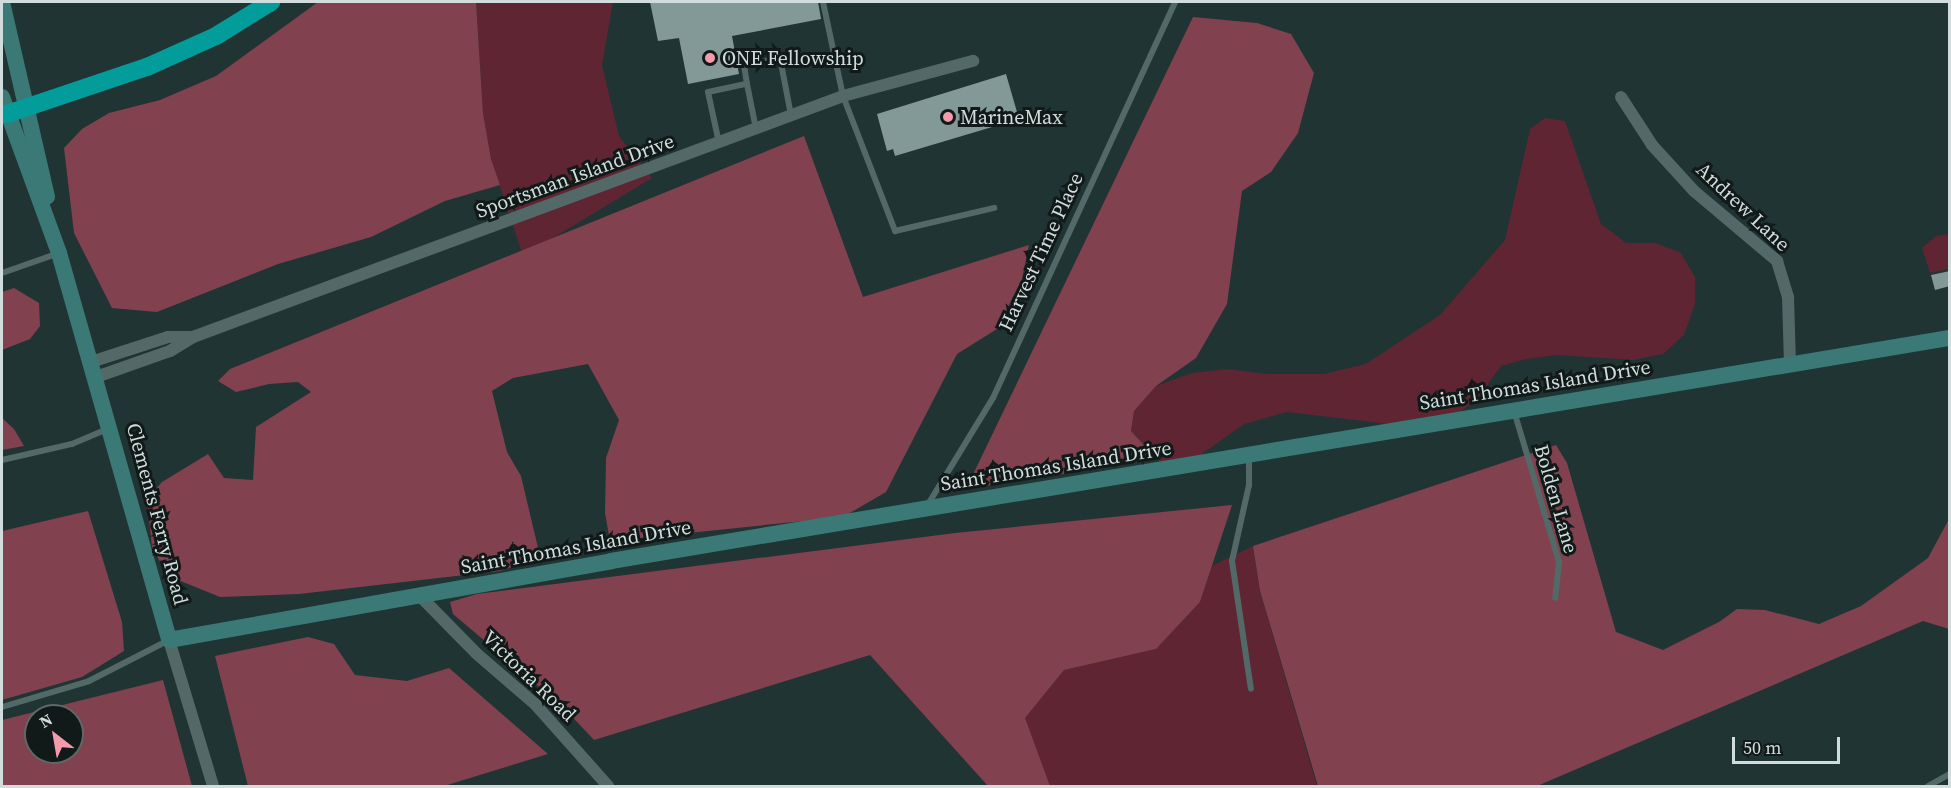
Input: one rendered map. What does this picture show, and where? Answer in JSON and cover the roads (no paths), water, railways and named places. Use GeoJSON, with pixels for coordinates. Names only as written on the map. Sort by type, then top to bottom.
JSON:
{"type":"FeatureCollection","features":[{"type":"Feature","properties":{"kind":"highway"},"geometry":{"type":"LineString","coordinates":[[4,105],[28,107],[147,68],[216,36],[271,2]]}},
{"type":"Feature","properties":{"kind":"main road","name":"Clements Ferry Road"},"geometry":{"type":"LineString","coordinates":[[2,2],[28,107],[59,253]]}},
{"type":"Feature","properties":{"kind":"main road","name":"Clements Ferry Road"},"geometry":{"type":"LineString","coordinates":[[4,105],[59,253],[170,640]]}},
{"type":"Feature","properties":{"kind":"main road","name":"Saint Thomas Island Drive"},"geometry":{"type":"LineString","coordinates":[[170,640],[925,509],[1950,338]]}},
{"type":"Feature","properties":{"kind":"street","name":"Sportsman Island Drive"},"geometry":{"type":"LineString","coordinates":[[94,369],[168,337],[193,337],[843,96],[973,61]]}},
{"type":"Feature","properties":{"kind":"street","name":"Andrew Lane"},"geometry":{"type":"LineString","coordinates":[[1621,97],[1652,146],[1705,202],[1777,261],[1788,297],[1790,364]]}},
{"type":"Feature","properties":{"kind":"street","name":"Victoria Road"},"geometry":{"type":"LineString","coordinates":[[420,596],[477,654],[535,704],[608,786]]}},
{"type":"Feature","properties":{"kind":"street","name":"Clements Ferry Road"},"geometry":{"type":"LineString","coordinates":[[170,640],[213,786]]}},
{"type":"Feature","properties":{"kind":"lane"},"geometry":{"type":"LineString","coordinates":[[823,2],[843,96],[895,231],[994,208]]}},
{"type":"Feature","properties":{"kind":"lane","name":"Harvest Time Place"},"geometry":{"type":"LineString","coordinates":[[925,509],[993,398],[1175,2]]}},
{"type":"Feature","properties":{"kind":"lane"},"geometry":{"type":"LineString","coordinates":[[756,129],[744,66],[780,58],[791,116]]}},
{"type":"Feature","properties":{"kind":"lane"},"geometry":{"type":"LineString","coordinates":[[718,143],[708,92],[747,84]]}},
{"type":"Feature","properties":{"kind":"lane"},"geometry":{"type":"LineString","coordinates":[[2,273],[59,253]]}},
{"type":"Feature","properties":{"kind":"lane","name":"Bolden Lane"},"geometry":{"type":"LineString","coordinates":[[1514,410],[1559,562],[1555,598]]}},
{"type":"Feature","properties":{"kind":"lane"},"geometry":{"type":"LineString","coordinates":[[2,460],[72,444],[111,428]]}},
{"type":"Feature","properties":{"kind":"lane"},"geometry":{"type":"LineString","coordinates":[[1249,455],[1250,485],[1232,561],[1251,689]]}},
{"type":"Feature","properties":{"kind":"lane"},"geometry":{"type":"LineString","coordinates":[[2,707],[89,681],[170,640]]}},
{"type":"Feature","properties":{"kind":"lane"},"geometry":{"type":"LineString","coordinates":[[1928,786],[1950,774]]}},
{"type":"Feature","properties":{"kind":"place","name":"ONE Fellowship"},"geometry":{"type":"Point","coordinates":[710,58]}},
{"type":"Feature","properties":{"kind":"place","name":"MarineMax"},"geometry":{"type":"Point","coordinates":[948,117]}}]}
